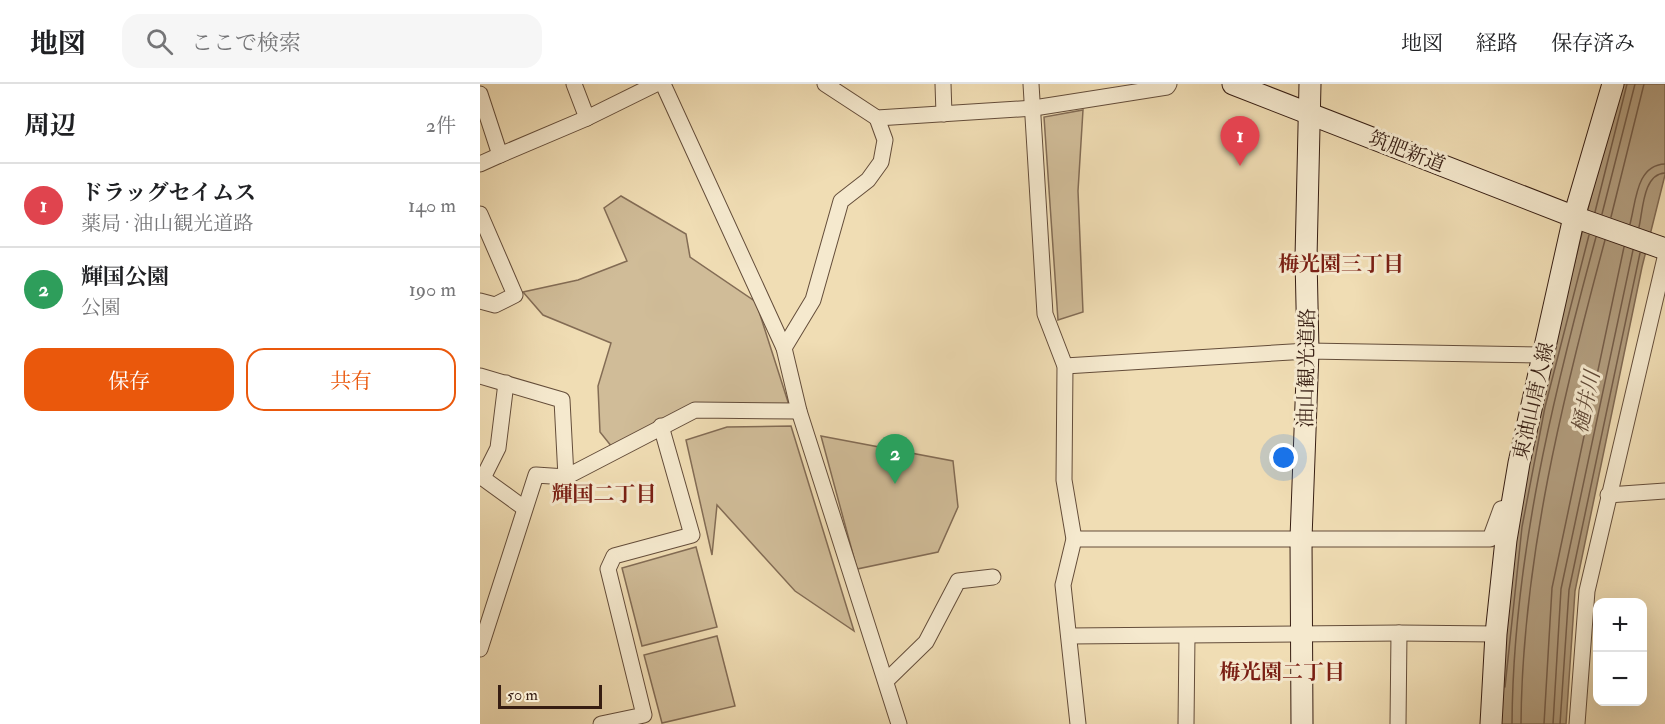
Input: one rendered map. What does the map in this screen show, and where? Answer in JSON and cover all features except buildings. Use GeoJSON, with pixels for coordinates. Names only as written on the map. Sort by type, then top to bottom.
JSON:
{"type":"FeatureCollection","features":[{"type":"Feature","properties":{"kind":"street"},"geometry":{"type":"LineString","coordinates":[[574,84],[587,118]]}},
{"type":"Feature","properties":{"kind":"street"},"geometry":{"type":"LineString","coordinates":[[480,164],[587,118],[656,84]]}},
{"type":"Feature","properties":{"kind":"street"},"geometry":{"type":"LineString","coordinates":[[663,84],[784,348],[799,411],[899,724]]}},
{"type":"Feature","properties":{"kind":"street"},"geometry":{"type":"LineString","coordinates":[[784,348],[813,300],[841,201],[868,180],[881,162],[885,140],[876,118],[825,84]]}},
{"type":"Feature","properties":{"kind":"street"},"geometry":{"type":"LineString","coordinates":[[943,84],[944,114]]}},
{"type":"Feature","properties":{"kind":"street"},"geometry":{"type":"LineString","coordinates":[[1031,84],[1045,314],[1065,366],[1064,480],[1074,540],[1063,585],[1078,724]]}},
{"type":"Feature","properties":{"kind":"street"},"geometry":{"type":"LineString","coordinates":[[876,118],[1034,108],[1167,87],[1169,84]]}},
{"type":"Feature","properties":{"kind":"street","name":"筑肥新道"},"geometry":{"type":"LineString","coordinates":[[1233,84],[1660,250]]}},
{"type":"Feature","properties":{"kind":"street","name":"油山観光道路"},"geometry":{"type":"LineString","coordinates":[[1302,724],[1301,538],[1308,351],[1305,258],[1310,84]]}},
{"type":"Feature","properties":{"kind":"street","name":"東油山唐人線"},"geometry":{"type":"LineString","coordinates":[[1491,724],[1496,634],[1512,506],[1544,355],[1577,218],[1614,84]]}},
{"type":"Feature","properties":{"kind":"street"},"geometry":{"type":"LineString","coordinates":[[480,94],[500,155]]}},
{"type":"Feature","properties":{"kind":"street"},"geometry":{"type":"LineString","coordinates":[[480,214],[515,295],[495,304],[480,301]]}},
{"type":"Feature","properties":{"kind":"street"},"geometry":{"type":"LineString","coordinates":[[1577,724],[1587,591],[1660,250]]}},
{"type":"Feature","properties":{"kind":"street"},"geometry":{"type":"LineString","coordinates":[[1065,366],[1308,351],[1544,355]]}},
{"type":"Feature","properties":{"kind":"street"},"geometry":{"type":"LineString","coordinates":[[480,376],[562,400],[566,477]]}},
{"type":"Feature","properties":{"kind":"street"},"geometry":{"type":"LineString","coordinates":[[506,383],[498,448],[482,477],[524,508]]}},
{"type":"Feature","properties":{"kind":"street"},"geometry":{"type":"LineString","coordinates":[[480,649],[536,475],[566,477],[695,410],[799,411]]}},
{"type":"Feature","properties":{"kind":"street"},"geometry":{"type":"LineString","coordinates":[[601,724],[644,715],[608,569],[614,556],[692,535],[661,426]]}},
{"type":"Feature","properties":{"kind":"street"},"geometry":{"type":"LineString","coordinates":[[1608,495],[1665,491]]}},
{"type":"Feature","properties":{"kind":"street"},"geometry":{"type":"LineString","coordinates":[[1074,540],[1490,539],[1501,509],[1512,506]]}},
{"type":"Feature","properties":{"kind":"street"},"geometry":{"type":"LineString","coordinates":[[886,681],[926,642],[958,581],[993,577]]}},
{"type":"Feature","properties":{"kind":"street"},"geometry":{"type":"LineString","coordinates":[[1398,724],[1399,633]]}},
{"type":"Feature","properties":{"kind":"street"},"geometry":{"type":"LineString","coordinates":[[1069,636],[1496,634]]}},
{"type":"Feature","properties":{"kind":"street"},"geometry":{"type":"LineString","coordinates":[[1186,724],[1187,636]]}},
{"type":"Feature","properties":{"kind":"shaded area"},"geometry":{"type":"Polygon","coordinates":[[[1083,110],[1078,191],[1083,312],[1058,320],[1044,117],[1083,110]]]}},
{"type":"Feature","properties":{"kind":"shaded area"},"geometry":{"type":"Polygon","coordinates":[[[621,196],[686,234],[690,257],[756,302],[789,405],[697,403],[612,447],[600,432],[598,386],[611,343],[543,315],[523,292],[578,280],[627,261],[604,208],[621,196]]]}},
{"type":"Feature","properties":{"kind":"shaded area"},"geometry":{"type":"Polygon","coordinates":[[[791,426],[854,631],[795,591],[717,505],[712,555],[686,440],[727,427],[791,426]]]}},
{"type":"Feature","properties":{"kind":"shaded area"},"geometry":{"type":"Polygon","coordinates":[[[821,436],[953,461],[958,507],[938,552],[857,569],[821,436]]]}},
{"type":"Feature","properties":{"kind":"shaded area"},"geometry":{"type":"Polygon","coordinates":[[[696,547],[717,627],[642,646],[622,568],[696,547]]]}},
{"type":"Feature","properties":{"kind":"shaded area"},"geometry":{"type":"Polygon","coordinates":[[[717,636],[735,706],[662,723],[644,655],[717,636]]]}},
{"type":"Feature","properties":{"kind":"water","name":"樋井川"},"geometry":{"type":"Polygon","coordinates":[[[1622,84],[1665,84],[1665,175],[1642,267],[1575,591],[1566,724],[1499,724],[1498,694],[1516,526],[1539,405],[1604,145],[1622,84]]]}},
{"type":"Feature","properties":{"kind":"place","name":"ドラッグセイムス"},"geometry":{"type":"Point","coordinates":[1240,166]}},
{"type":"Feature","properties":{"kind":"place","name":"輝国公園"},"geometry":{"type":"Point","coordinates":[895,484]}},
{"type":"Feature","properties":{"kind":"district","name":"梅光園三丁目"},"geometry":{"type":"Point","coordinates":[1341,264]}},
{"type":"Feature","properties":{"kind":"district","name":"輝国二丁目"},"geometry":{"type":"Point","coordinates":[604,494]}},
{"type":"Feature","properties":{"kind":"district","name":"梅光園二丁目"},"geometry":{"type":"Point","coordinates":[1282,672]}}]}
